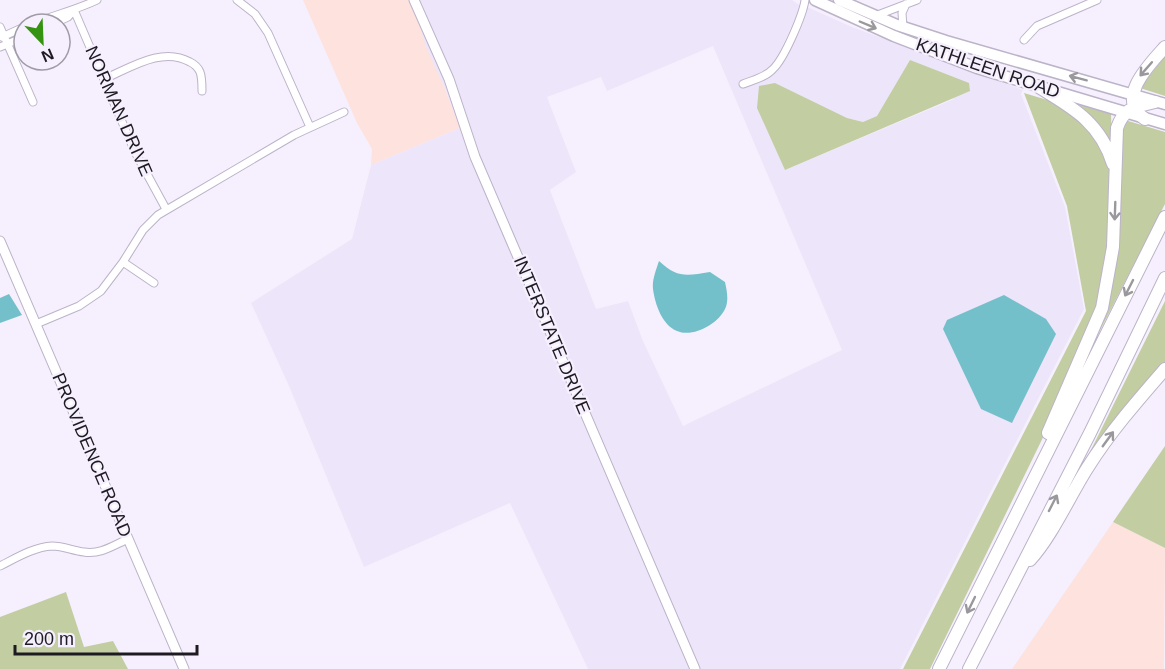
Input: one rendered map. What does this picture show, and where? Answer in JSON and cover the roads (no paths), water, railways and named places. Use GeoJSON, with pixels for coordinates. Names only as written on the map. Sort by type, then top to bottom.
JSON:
{"type":"FeatureCollection","features":[{"type":"Feature","properties":{"kind":"highway"},"geometry":{"type":"LineString","coordinates":[[997,552],[1102,308],[1113,248],[1116,128],[1120,118],[1131,105],[1139,76],[1165,46]]}},
{"type":"Feature","properties":{"kind":"highway"},"geometry":{"type":"LineString","coordinates":[[1037,86],[1071,106],[1096,129],[1110,153],[1116,177]]}},
{"type":"Feature","properties":{"kind":"highway"},"geometry":{"type":"LineString","coordinates":[[1131,105],[1160,103]]}},
{"type":"Feature","properties":{"kind":"highway"},"geometry":{"type":"LineString","coordinates":[[1131,105],[1137,114],[1145,119]]}},
{"type":"Feature","properties":{"kind":"highway"},"geometry":{"type":"LineString","coordinates":[[939,669],[1165,217]]}},
{"type":"Feature","properties":{"kind":"highway"},"geometry":{"type":"LineString","coordinates":[[969,669],[1165,278]]}},
{"type":"Feature","properties":{"kind":"highway"},"geometry":{"type":"LineString","coordinates":[[1016,574],[1036,554],[1090,464],[1116,428],[1165,369]]}},
{"type":"Feature","properties":{"kind":"main road","name":"KATHLEEN ROAD"},"geometry":{"type":"LineString","coordinates":[[815,0],[944,55],[1037,86],[1131,105]]}},
{"type":"Feature","properties":{"kind":"main road","name":"KATHLEEN ROAD"},"geometry":{"type":"LineString","coordinates":[[839,0],[903,27],[1131,105]]}},
{"type":"Feature","properties":{"kind":"main road"},"geometry":{"type":"LineString","coordinates":[[1145,119],[1165,124]]}},
{"type":"Feature","properties":{"kind":"street"},"geometry":{"type":"LineString","coordinates":[[59,12],[74,10],[97,0]]}},
{"type":"Feature","properties":{"kind":"street"},"geometry":{"type":"LineString","coordinates":[[237,0],[255,14],[268,33],[310,127]]}},
{"type":"Feature","properties":{"kind":"street","name":"INTERSTATE DRIVE"},"geometry":{"type":"LineString","coordinates":[[414,0],[452,87],[475,157],[695,669]]}},
{"type":"Feature","properties":{"kind":"street"},"geometry":{"type":"LineString","coordinates":[[743,84],[765,75],[778,64],[796,26],[805,0]]}},
{"type":"Feature","properties":{"kind":"street"},"geometry":{"type":"LineString","coordinates":[[875,16],[917,0]]}},
{"type":"Feature","properties":{"kind":"street"},"geometry":{"type":"LineString","coordinates":[[1024,40],[1036,26],[1096,0]]}},
{"type":"Feature","properties":{"kind":"street"},"geometry":{"type":"LineString","coordinates":[[903,27],[902,13],[906,4]]}},
{"type":"Feature","properties":{"kind":"street","name":"NORMAN DRIVE"},"geometry":{"type":"LineString","coordinates":[[74,10],[142,167],[166,209]]}},
{"type":"Feature","properties":{"kind":"street"},"geometry":{"type":"LineString","coordinates":[[0,27],[4,45],[33,102]]}},
{"type":"Feature","properties":{"kind":"street"},"geometry":{"type":"LineString","coordinates":[[104,79],[155,57],[173,56],[184,58],[198,68],[201,73],[202,91]]}},
{"type":"Feature","properties":{"kind":"street"},"geometry":{"type":"LineString","coordinates":[[36,324],[89,300],[101,291],[143,230],[166,209],[310,127],[344,112]]}},
{"type":"Feature","properties":{"kind":"street","name":"PROVIDENCE ROAD"},"geometry":{"type":"LineString","coordinates":[[0,241],[184,669]]}},
{"type":"Feature","properties":{"kind":"street"},"geometry":{"type":"LineString","coordinates":[[123,262],[154,283]]}},
{"type":"Feature","properties":{"kind":"street"},"geometry":{"type":"LineString","coordinates":[[0,566],[18,556],[45,547],[66,547],[88,553],[107,549],[128,539]]}},
{"type":"Feature","properties":{"kind":"water"},"geometry":{"type":"Polygon","coordinates":[[[659,261],[677,273],[688,275],[710,272],[725,282],[727,303],[722,315],[704,328],[690,333],[677,331],[667,324],[655,301],[653,289],[659,261]]]}},
{"type":"Feature","properties":{"kind":"water"},"geometry":{"type":"Polygon","coordinates":[[[9,294],[22,315],[0,323],[0,298],[9,294]]]}},
{"type":"Feature","properties":{"kind":"water"},"geometry":{"type":"Polygon","coordinates":[[[1004,295],[1046,319],[1056,334],[1012,423],[981,409],[943,329],[947,320],[1004,295]]]}}]}
